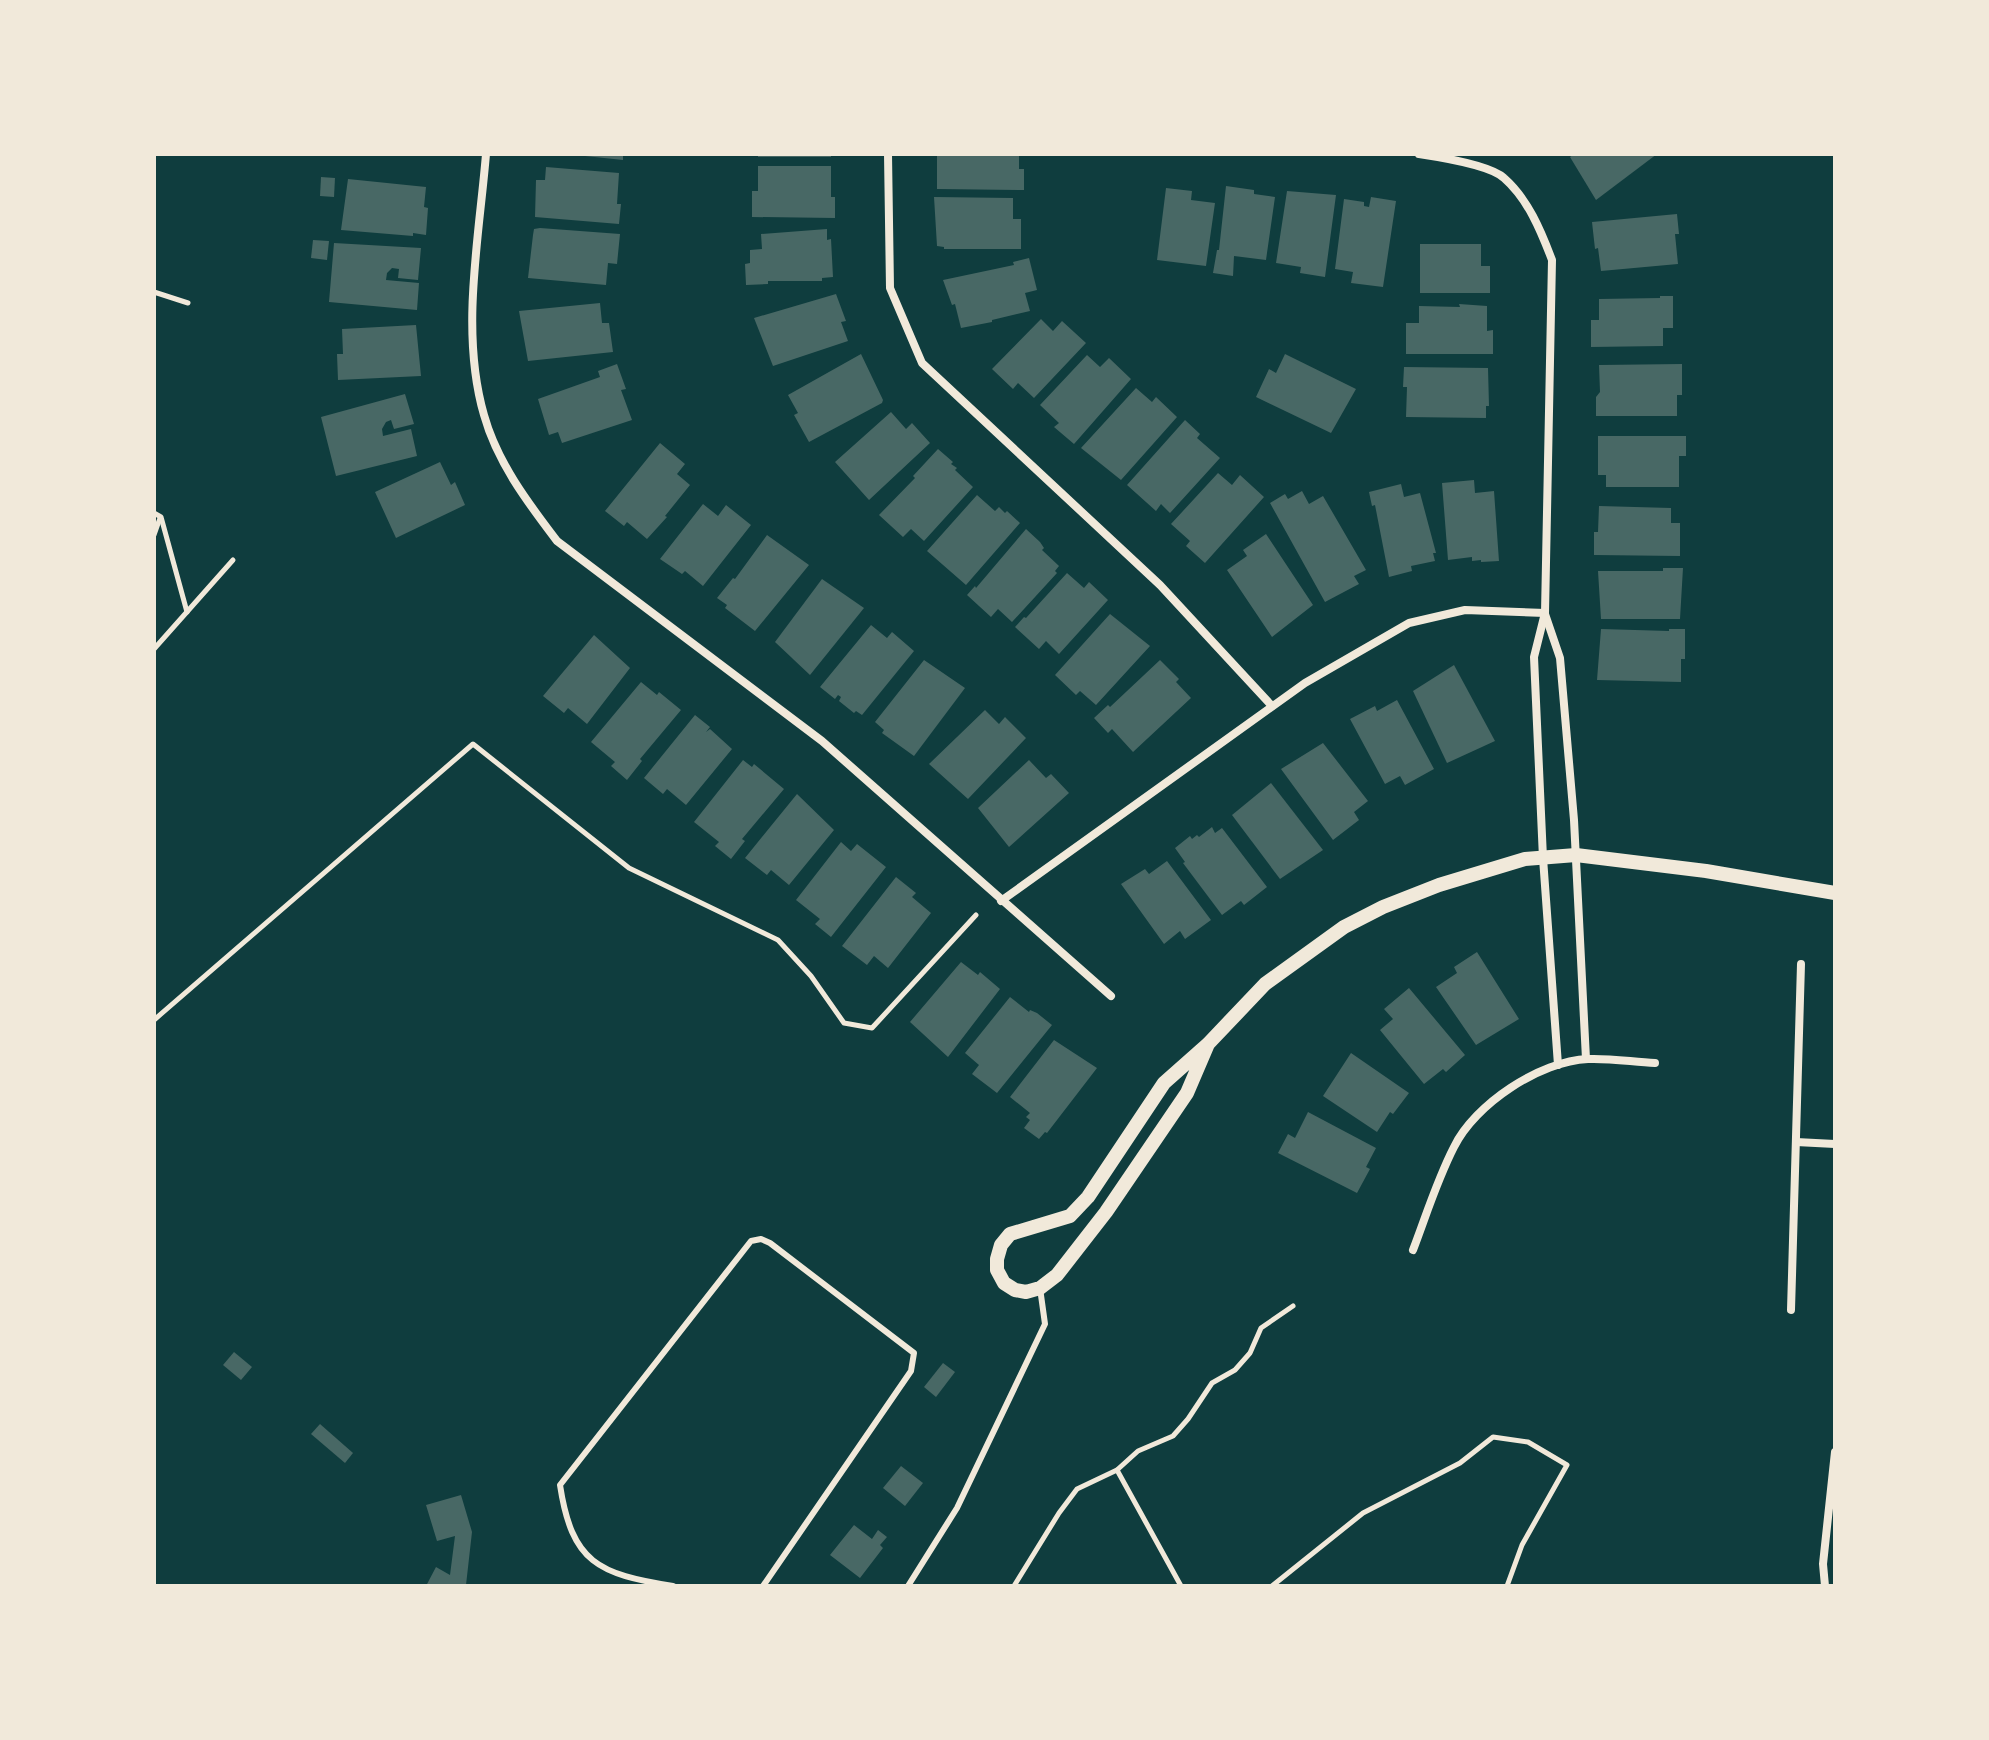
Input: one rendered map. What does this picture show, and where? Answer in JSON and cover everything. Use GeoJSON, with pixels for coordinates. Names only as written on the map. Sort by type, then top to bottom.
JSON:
{"type":"FeatureCollection","features":[{"type":"Feature","properties":{"kind":"street"},"geometry":{"type":"LineString","coordinates":[[486,154],[473,325],[475,375],[484,417],[495,445],[533,509],[557,541],[822,741],[1111,996]]}},
{"type":"Feature","properties":{"kind":"street"},"geometry":{"type":"LineString","coordinates":[[888,154],[890,288],[922,363],[1160,585],[1272,706]]}},
{"type":"Feature","properties":{"kind":"street"},"geometry":{"type":"LineString","coordinates":[[1419,154],[1454,159],[1503,176],[1539,225],[1552,260],[1545,613],[1534,657],[1543,858],[1558,1065]]}},
{"type":"Feature","properties":{"kind":"street"},"geometry":{"type":"LineString","coordinates":[[1001,901],[1305,683],[1409,623],[1465,610],[1545,613]]}},
{"type":"Feature","properties":{"kind":"street"},"geometry":{"type":"LineString","coordinates":[[1545,613],[1560,658],[1576,855],[1586,1059]]}},
{"type":"Feature","properties":{"kind":"street"},"geometry":{"type":"LineString","coordinates":[[1208,1044],[1187,1093],[1106,1212],[1057,1275],[1040,1288],[1026,1292],[1004,1283],[997,1270],[997,1259],[1001,1245],[1010,1234],[1070,1216],[1088,1197],[1164,1083],[1208,1044],[1265,984],[1344,927],[1383,907],[1439,885],[1525,859],[1576,855],[1706,871],[1835,893]]}},
{"type":"Feature","properties":{"kind":"street"},"geometry":{"type":"LineString","coordinates":[[1791,1310],[1801,964]]}},
{"type":"Feature","properties":{"kind":"street"},"geometry":{"type":"LineString","coordinates":[[1413,1250],[1455,1144],[1480,1113],[1518,1082],[1558,1065],[1586,1059],[1655,1063]]}},
{"type":"Feature","properties":{"kind":"street"},"geometry":{"type":"LineString","coordinates":[[1796,1142],[1835,1144]]}},
{"type":"Feature","properties":{"kind":"street"},"geometry":{"type":"LineString","coordinates":[[1825,1586],[1823,1564],[1835,1452]]}},
{"type":"Feature","properties":{"kind":"lane"},"geometry":{"type":"LineString","coordinates":[[673,1586],[645,1582],[591,1562],[565,1520],[560,1485],[751,1241],[761,1239],[914,1353],[911,1371],[763,1586]]}},
{"type":"Feature","properties":{"kind":"lane"},"geometry":{"type":"LineString","coordinates":[[908,1586],[957,1508],[1045,1324],[1040,1288]]}},
{"type":"Feature","properties":{"kind":"path"},"geometry":{"type":"LineString","coordinates":[[154,292],[188,303]]}},
{"type":"Feature","properties":{"kind":"path"},"geometry":{"type":"LineString","coordinates":[[154,513],[161,517],[187,612]]}},
{"type":"Feature","properties":{"kind":"path"},"geometry":{"type":"LineString","coordinates":[[154,535],[161,517]]}},
{"type":"Feature","properties":{"kind":"path"},"geometry":{"type":"LineString","coordinates":[[154,649],[233,560]]}},
{"type":"Feature","properties":{"kind":"path"},"geometry":{"type":"LineString","coordinates":[[154,1020],[473,744],[629,868],[778,940],[811,976],[844,1023],[872,1028],[976,915]]}},
{"type":"Feature","properties":{"kind":"path"},"geometry":{"type":"LineString","coordinates":[[1014,1586],[1077,1489],[1117,1470],[1138,1451],[1173,1436],[1212,1383],[1235,1370],[1250,1353],[1261,1328],[1293,1306]]}},
{"type":"Feature","properties":{"kind":"path"},"geometry":{"type":"LineString","coordinates":[[1272,1586],[1363,1513],[1460,1463],[1493,1437],[1528,1442],[1567,1465],[1522,1545],[1507,1586]]}},
{"type":"Feature","properties":{"kind":"path"},"geometry":{"type":"LineString","coordinates":[[1117,1470],[1181,1586]]}},
{"type":"Feature","properties":{"kind":"building"},"geometry":{"type":"Polygon","coordinates":[[[623,154],[623,160],[585,156],[623,154]]]}},
{"type":"Feature","properties":{"kind":"building"},"geometry":{"type":"Polygon","coordinates":[[[758,154],[831,154],[831,157],[758,157],[758,154]]]}},
{"type":"Feature","properties":{"kind":"building"},"geometry":{"type":"Polygon","coordinates":[[[937,154],[1019,154],[1019,169],[1024,169],[1024,190],[937,189],[937,154]]]}},
{"type":"Feature","properties":{"kind":"building"},"geometry":{"type":"Polygon","coordinates":[[[1574,154],[1657,154],[1596,200],[1570,157],[1574,154]]]}},
{"type":"Feature","properties":{"kind":"building"},"geometry":{"type":"Polygon","coordinates":[[[758,166],[831,166],[835,218],[752,217],[752,191],[758,191],[758,166]]]}},
{"type":"Feature","properties":{"kind":"building"},"geometry":{"type":"Polygon","coordinates":[[[546,167],[619,173],[619,224],[535,217],[536,180],[545,180],[546,167]]]}},
{"type":"Feature","properties":{"kind":"building"},"geometry":{"type":"Polygon","coordinates":[[[321,177],[335,178],[334,197],[320,196],[321,177]]]}},
{"type":"Feature","properties":{"kind":"building"},"geometry":{"type":"Polygon","coordinates":[[[348,179],[426,187],[426,235],[341,230],[348,179]]]}},
{"type":"Feature","properties":{"kind":"building"},"geometry":{"type":"Polygon","coordinates":[[[1226,186],[1275,197],[1266,260],[1234,256],[1233,276],[1213,273],[1219,250],[1226,186]]]}},
{"type":"Feature","properties":{"kind":"building"},"geometry":{"type":"Polygon","coordinates":[[[1166,188],[1192,191],[1191,200],[1215,203],[1206,266],[1157,260],[1166,188]]]}},
{"type":"Feature","properties":{"kind":"building"},"geometry":{"type":"Polygon","coordinates":[[[1287,191],[1336,195],[1325,277],[1300,273],[1301,267],[1276,263],[1287,191]]]}},
{"type":"Feature","properties":{"kind":"building"},"geometry":{"type":"Polygon","coordinates":[[[934,197],[1013,198],[1013,219],[1021,219],[1021,249],[944,249],[937,246],[934,197]]]}},
{"type":"Feature","properties":{"kind":"building"},"geometry":{"type":"Polygon","coordinates":[[[1371,197],[1396,201],[1383,287],[1351,283],[1353,272],[1335,269],[1344,199],[1364,202],[1364,206],[1369,207],[1371,197]]]}},
{"type":"Feature","properties":{"kind":"building"},"geometry":{"type":"Polygon","coordinates":[[[1677,214],[1678,264],[1601,271],[1592,222],[1677,214]]]}},
{"type":"Feature","properties":{"kind":"building"},"geometry":{"type":"Polygon","coordinates":[[[534,229],[620,234],[617,264],[608,263],[606,285],[528,278],[534,229]]]}},
{"type":"Feature","properties":{"kind":"building"},"geometry":{"type":"Polygon","coordinates":[[[827,229],[827,240],[831,239],[833,277],[822,278],[822,281],[768,281],[768,284],[746,285],[745,264],[750,263],[750,250],[762,249],[761,234],[827,229]]]}},
{"type":"Feature","properties":{"kind":"building"},"geometry":{"type":"Polygon","coordinates":[[[313,240],[329,241],[327,260],[311,258],[313,240]]]}},
{"type":"Feature","properties":{"kind":"building"},"geometry":{"type":"Polygon","coordinates":[[[334,243],[421,248],[418,280],[398,278],[399,269],[392,268],[386,280],[419,283],[417,310],[329,302],[334,243]]]}},
{"type":"Feature","properties":{"kind":"building"},"geometry":{"type":"Polygon","coordinates":[[[1420,244],[1481,244],[1481,266],[1490,266],[1490,293],[1420,293],[1420,244]]]}},
{"type":"Feature","properties":{"kind":"building"},"geometry":{"type":"Polygon","coordinates":[[[1029,258],[1037,290],[1025,293],[1030,311],[961,328],[955,304],[952,305],[943,280],[1014,265],[1013,262],[1029,258]]]}},
{"type":"Feature","properties":{"kind":"building"},"geometry":{"type":"Polygon","coordinates":[[[836,294],[846,321],[841,322],[848,341],[773,366],[754,318],[836,294]]]}},
{"type":"Feature","properties":{"kind":"building"},"geometry":{"type":"Polygon","coordinates":[[[1673,296],[1673,328],[1663,328],[1663,346],[1591,347],[1591,320],[1599,320],[1599,299],[1673,296]]]}},
{"type":"Feature","properties":{"kind":"building"},"geometry":{"type":"Polygon","coordinates":[[[600,303],[602,323],[609,323],[613,352],[528,361],[519,311],[600,303]]]}},
{"type":"Feature","properties":{"kind":"building"},"geometry":{"type":"Polygon","coordinates":[[[1459,304],[1487,306],[1487,331],[1493,330],[1493,354],[1406,354],[1406,323],[1419,323],[1419,306],[1460,307],[1459,304]]]}},
{"type":"Feature","properties":{"kind":"building"},"geometry":{"type":"Polygon","coordinates":[[[1041,319],[1053,331],[1062,321],[1086,343],[1034,398],[1018,383],[1013,389],[992,369],[1041,319]]]}},
{"type":"Feature","properties":{"kind":"building"},"geometry":{"type":"Polygon","coordinates":[[[416,325],[421,376],[338,380],[337,354],[343,354],[342,329],[416,325]]]}},
{"type":"Feature","properties":{"kind":"building"},"geometry":{"type":"Polygon","coordinates":[[[861,354],[882,403],[809,442],[794,415],[798,413],[788,395],[861,354]]]}},
{"type":"Feature","properties":{"kind":"building"},"geometry":{"type":"Polygon","coordinates":[[[1285,354],[1356,389],[1331,433],[1256,397],[1269,369],[1276,373],[1285,354]]]}},
{"type":"Feature","properties":{"kind":"building"},"geometry":{"type":"Polygon","coordinates":[[[1087,355],[1100,367],[1109,358],[1131,379],[1074,444],[1054,427],[1059,423],[1040,405],[1087,355]]]}},
{"type":"Feature","properties":{"kind":"building"},"geometry":{"type":"Polygon","coordinates":[[[617,364],[626,389],[621,390],[632,420],[562,443],[558,432],[549,435],[538,399],[600,377],[598,371],[617,364]]]}},
{"type":"Feature","properties":{"kind":"building"},"geometry":{"type":"Polygon","coordinates":[[[1682,364],[1682,395],[1677,395],[1677,416],[1596,416],[1596,397],[1600,392],[1599,365],[1682,364]]]}},
{"type":"Feature","properties":{"kind":"building"},"geometry":{"type":"Polygon","coordinates":[[[1404,367],[1488,368],[1489,406],[1486,406],[1486,418],[1406,417],[1404,367]]]}},
{"type":"Feature","properties":{"kind":"building"},"geometry":{"type":"Polygon","coordinates":[[[1136,388],[1152,402],[1156,397],[1177,417],[1121,480],[1081,448],[1136,388]]]}},
{"type":"Feature","properties":{"kind":"building"},"geometry":{"type":"Polygon","coordinates":[[[405,394],[414,424],[394,429],[391,420],[382,429],[383,436],[411,429],[417,456],[336,476],[321,417],[405,394]]]}},
{"type":"Feature","properties":{"kind":"building"},"geometry":{"type":"Polygon","coordinates":[[[891,412],[906,429],[912,423],[930,443],[869,500],[835,462],[891,412]]]}},
{"type":"Feature","properties":{"kind":"building"},"geometry":{"type":"Polygon","coordinates":[[[1185,420],[1200,434],[1197,438],[1220,458],[1170,513],[1161,504],[1156,511],[1127,485],[1185,420]]]}},
{"type":"Feature","properties":{"kind":"building"},"geometry":{"type":"Polygon","coordinates":[[[1598,436],[1686,436],[1686,456],[1679,456],[1679,487],[1606,487],[1606,475],[1598,475],[1598,436]]]}},
{"type":"Feature","properties":{"kind":"building"},"geometry":{"type":"Polygon","coordinates":[[[660,443],[685,464],[677,474],[690,485],[647,539],[627,522],[624,526],[605,511],[660,443]]]}},
{"type":"Feature","properties":{"kind":"building"},"geometry":{"type":"Polygon","coordinates":[[[938,449],[973,487],[924,541],[911,529],[903,537],[879,515],[938,449]]]}},
{"type":"Feature","properties":{"kind":"building"},"geometry":{"type":"Polygon","coordinates":[[[440,462],[451,485],[455,482],[465,505],[396,538],[375,492],[440,462]]]}},
{"type":"Feature","properties":{"kind":"building"},"geometry":{"type":"Polygon","coordinates":[[[1218,473],[1232,485],[1240,475],[1264,497],[1205,563],[1186,546],[1190,541],[1171,524],[1218,473]]]}},
{"type":"Feature","properties":{"kind":"building"},"geometry":{"type":"Polygon","coordinates":[[[1474,480],[1475,493],[1494,491],[1499,561],[1472,561],[1472,557],[1448,560],[1442,483],[1474,480]]]}},
{"type":"Feature","properties":{"kind":"building"},"geometry":{"type":"Polygon","coordinates":[[[1401,484],[1404,497],[1420,493],[1436,553],[1433,553],[1435,561],[1411,566],[1412,571],[1389,577],[1375,505],[1372,506],[1369,492],[1401,484]]]}},
{"type":"Feature","properties":{"kind":"building"},"geometry":{"type":"Polygon","coordinates":[[[1302,491],[1309,504],[1323,496],[1366,570],[1354,576],[1359,584],[1325,602],[1270,503],[1285,494],[1288,499],[1302,491]]]}},
{"type":"Feature","properties":{"kind":"building"},"geometry":{"type":"Polygon","coordinates":[[[977,495],[995,511],[999,507],[1020,523],[966,585],[927,551],[977,495]]]}},
{"type":"Feature","properties":{"kind":"building"},"geometry":{"type":"Polygon","coordinates":[[[703,504],[718,516],[726,505],[751,525],[703,586],[685,571],[682,574],[660,559],[703,504]]]}},
{"type":"Feature","properties":{"kind":"building"},"geometry":{"type":"Polygon","coordinates":[[[1599,506],[1671,508],[1671,523],[1680,523],[1680,556],[1594,555],[1599,506]]]}},
{"type":"Feature","properties":{"kind":"building"},"geometry":{"type":"Polygon","coordinates":[[[1026,529],[1059,566],[1055,571],[1057,573],[1012,622],[998,609],[991,617],[967,595],[1026,529]]]}},
{"type":"Feature","properties":{"kind":"building"},"geometry":{"type":"Polygon","coordinates":[[[1266,534],[1313,605],[1272,637],[1227,570],[1247,556],[1243,550],[1266,534]]]}},
{"type":"Feature","properties":{"kind":"building"},"geometry":{"type":"Polygon","coordinates":[[[767,535],[809,565],[755,631],[717,598],[767,535]]]}},
{"type":"Feature","properties":{"kind":"building"},"geometry":{"type":"Polygon","coordinates":[[[1663,568],[1683,568],[1680,619],[1601,619],[1598,571],[1663,571],[1663,568]]]}},
{"type":"Feature","properties":{"kind":"building"},"geometry":{"type":"Polygon","coordinates":[[[1067,573],[1084,588],[1089,582],[1108,600],[1059,654],[1046,641],[1039,649],[1015,627],[1067,573]]]}},
{"type":"Feature","properties":{"kind":"building"},"geometry":{"type":"Polygon","coordinates":[[[822,579],[864,608],[810,675],[775,642],[822,579]]]}},
{"type":"Feature","properties":{"kind":"building"},"geometry":{"type":"Polygon","coordinates":[[[1110,614],[1150,646],[1096,705],[1080,691],[1076,695],[1055,675],[1110,614]]]}},
{"type":"Feature","properties":{"kind":"building"},"geometry":{"type":"Polygon","coordinates":[[[871,625],[887,638],[892,632],[914,651],[862,715],[856,711],[854,713],[839,701],[841,697],[838,695],[835,699],[820,687],[871,625]]]}},
{"type":"Feature","properties":{"kind":"building"},"geometry":{"type":"Polygon","coordinates":[[[1601,629],[1685,629],[1681,682],[1597,680],[1601,629]]]}},
{"type":"Feature","properties":{"kind":"building"},"geometry":{"type":"Polygon","coordinates":[[[594,635],[630,668],[587,724],[568,708],[564,713],[543,696],[594,635]]]}},
{"type":"Feature","properties":{"kind":"building"},"geometry":{"type":"Polygon","coordinates":[[[924,660],[965,688],[914,756],[882,733],[884,730],[875,722],[924,660]]]}},
{"type":"Feature","properties":{"kind":"building"},"geometry":{"type":"Polygon","coordinates":[[[1160,660],[1179,679],[1176,682],[1191,698],[1133,752],[1112,729],[1108,733],[1094,718],[1160,660]]]}},
{"type":"Feature","properties":{"kind":"building"},"geometry":{"type":"Polygon","coordinates":[[[1454,665],[1495,741],[1447,763],[1413,691],[1454,665]]]}},
{"type":"Feature","properties":{"kind":"building"},"geometry":{"type":"Polygon","coordinates":[[[641,682],[681,710],[640,759],[642,761],[627,780],[611,766],[615,762],[591,742],[641,682]]]}},
{"type":"Feature","properties":{"kind":"building"},"geometry":{"type":"Polygon","coordinates":[[[1397,700],[1434,769],[1405,785],[1400,776],[1385,784],[1350,719],[1375,706],[1377,711],[1397,700]]]}},
{"type":"Feature","properties":{"kind":"building"},"geometry":{"type":"Polygon","coordinates":[[[985,710],[999,724],[1005,717],[1026,738],[968,799],[929,764],[985,710]]]}},
{"type":"Feature","properties":{"kind":"building"},"geometry":{"type":"Polygon","coordinates":[[[695,715],[710,727],[706,732],[710,729],[732,749],[686,805],[667,789],[663,794],[644,778],[695,715]]]}},
{"type":"Feature","properties":{"kind":"building"},"geometry":{"type":"Polygon","coordinates":[[[1323,743],[1368,801],[1354,812],[1359,820],[1333,840],[1281,769],[1323,743]]]}},
{"type":"Feature","properties":{"kind":"building"},"geometry":{"type":"Polygon","coordinates":[[[743,760],[752,767],[754,764],[784,789],[742,839],[745,841],[731,859],[715,846],[719,842],[694,822],[743,760]]]}},
{"type":"Feature","properties":{"kind":"building"},"geometry":{"type":"Polygon","coordinates":[[[1029,760],[1046,778],[1051,774],[1069,793],[1009,847],[978,808],[1029,760]]]}},
{"type":"Feature","properties":{"kind":"building"},"geometry":{"type":"Polygon","coordinates":[[[1271,783],[1323,850],[1280,879],[1232,815],[1271,783]]]}},
{"type":"Feature","properties":{"kind":"building"},"geometry":{"type":"Polygon","coordinates":[[[797,794],[834,830],[789,885],[771,870],[767,875],[745,858],[797,794]]]}},
{"type":"Feature","properties":{"kind":"building"},"geometry":{"type":"Polygon","coordinates":[[[1212,827],[1215,833],[1222,828],[1267,887],[1244,905],[1241,901],[1222,915],[1175,848],[1190,836],[1192,839],[1197,835],[1199,837],[1212,827]]]}},
{"type":"Feature","properties":{"kind":"building"},"geometry":{"type":"Polygon","coordinates":[[[841,842],[851,851],[857,844],[886,867],[831,937],[815,924],[820,919],[796,900],[841,842]]]}},
{"type":"Feature","properties":{"kind":"building"},"geometry":{"type":"Polygon","coordinates":[[[1167,861],[1211,920],[1185,939],[1180,931],[1164,944],[1121,884],[1145,869],[1149,874],[1167,861]]]}},
{"type":"Feature","properties":{"kind":"building"},"geometry":{"type":"Polygon","coordinates":[[[896,877],[916,893],[912,897],[931,913],[888,968],[874,956],[867,965],[842,946],[896,877]]]}},
{"type":"Feature","properties":{"kind":"building"},"geometry":{"type":"Polygon","coordinates":[[[1477,952],[1519,1019],[1476,1045],[1436,987],[1457,973],[1454,967],[1477,952]]]}},
{"type":"Feature","properties":{"kind":"building"},"geometry":{"type":"Polygon","coordinates":[[[961,962],[978,975],[980,972],[1000,989],[948,1057],[910,1022],[961,962]]]}},
{"type":"Feature","properties":{"kind":"building"},"geometry":{"type":"Polygon","coordinates":[[[1409,988],[1465,1055],[1446,1072],[1443,1069],[1424,1084],[1380,1030],[1393,1019],[1384,1009],[1409,988]]]}},
{"type":"Feature","properties":{"kind":"building"},"geometry":{"type":"Polygon","coordinates":[[[1010,997],[1052,1025],[997,1093],[972,1074],[979,1065],[965,1053],[1010,997]]]}},
{"type":"Feature","properties":{"kind":"building"},"geometry":{"type":"Polygon","coordinates":[[[1054,1040],[1097,1068],[1039,1139],[1024,1128],[1030,1120],[1026,1117],[1030,1113],[1010,1097],[1054,1040]]]}},
{"type":"Feature","properties":{"kind":"building"},"geometry":{"type":"Polygon","coordinates":[[[1351,1053],[1409,1093],[1393,1114],[1390,1112],[1377,1132],[1323,1096],[1351,1053]]]}},
{"type":"Feature","properties":{"kind":"building"},"geometry":{"type":"Polygon","coordinates":[[[1308,1112],[1376,1148],[1366,1167],[1370,1169],[1357,1193],[1278,1153],[1288,1134],[1295,1138],[1308,1112]]]}},
{"type":"Feature","properties":{"kind":"building"},"geometry":{"type":"Polygon","coordinates":[[[234,1352],[252,1367],[241,1380],[223,1365],[234,1352]]]}},
{"type":"Feature","properties":{"kind":"building"},"geometry":{"type":"Polygon","coordinates":[[[943,1363],[955,1372],[936,1397],[924,1387],[943,1363]]]}},
{"type":"Feature","properties":{"kind":"building"},"geometry":{"type":"Polygon","coordinates":[[[320,1424],[353,1453],[345,1463],[311,1434],[320,1424]]]}},
{"type":"Feature","properties":{"kind":"building"},"geometry":{"type":"Polygon","coordinates":[[[901,1466],[923,1483],[905,1506],[883,1488],[901,1466]]]}},
{"type":"Feature","properties":{"kind":"building"},"geometry":{"type":"Polygon","coordinates":[[[461,1495],[472,1532],[466,1585],[426,1586],[436,1567],[450,1575],[455,1536],[437,1541],[426,1505],[461,1495]]]}},
{"type":"Feature","properties":{"kind":"building"},"geometry":{"type":"Polygon","coordinates":[[[854,1525],[872,1539],[878,1530],[887,1537],[880,1545],[883,1548],[860,1578],[830,1555],[854,1525]]]}}]}
